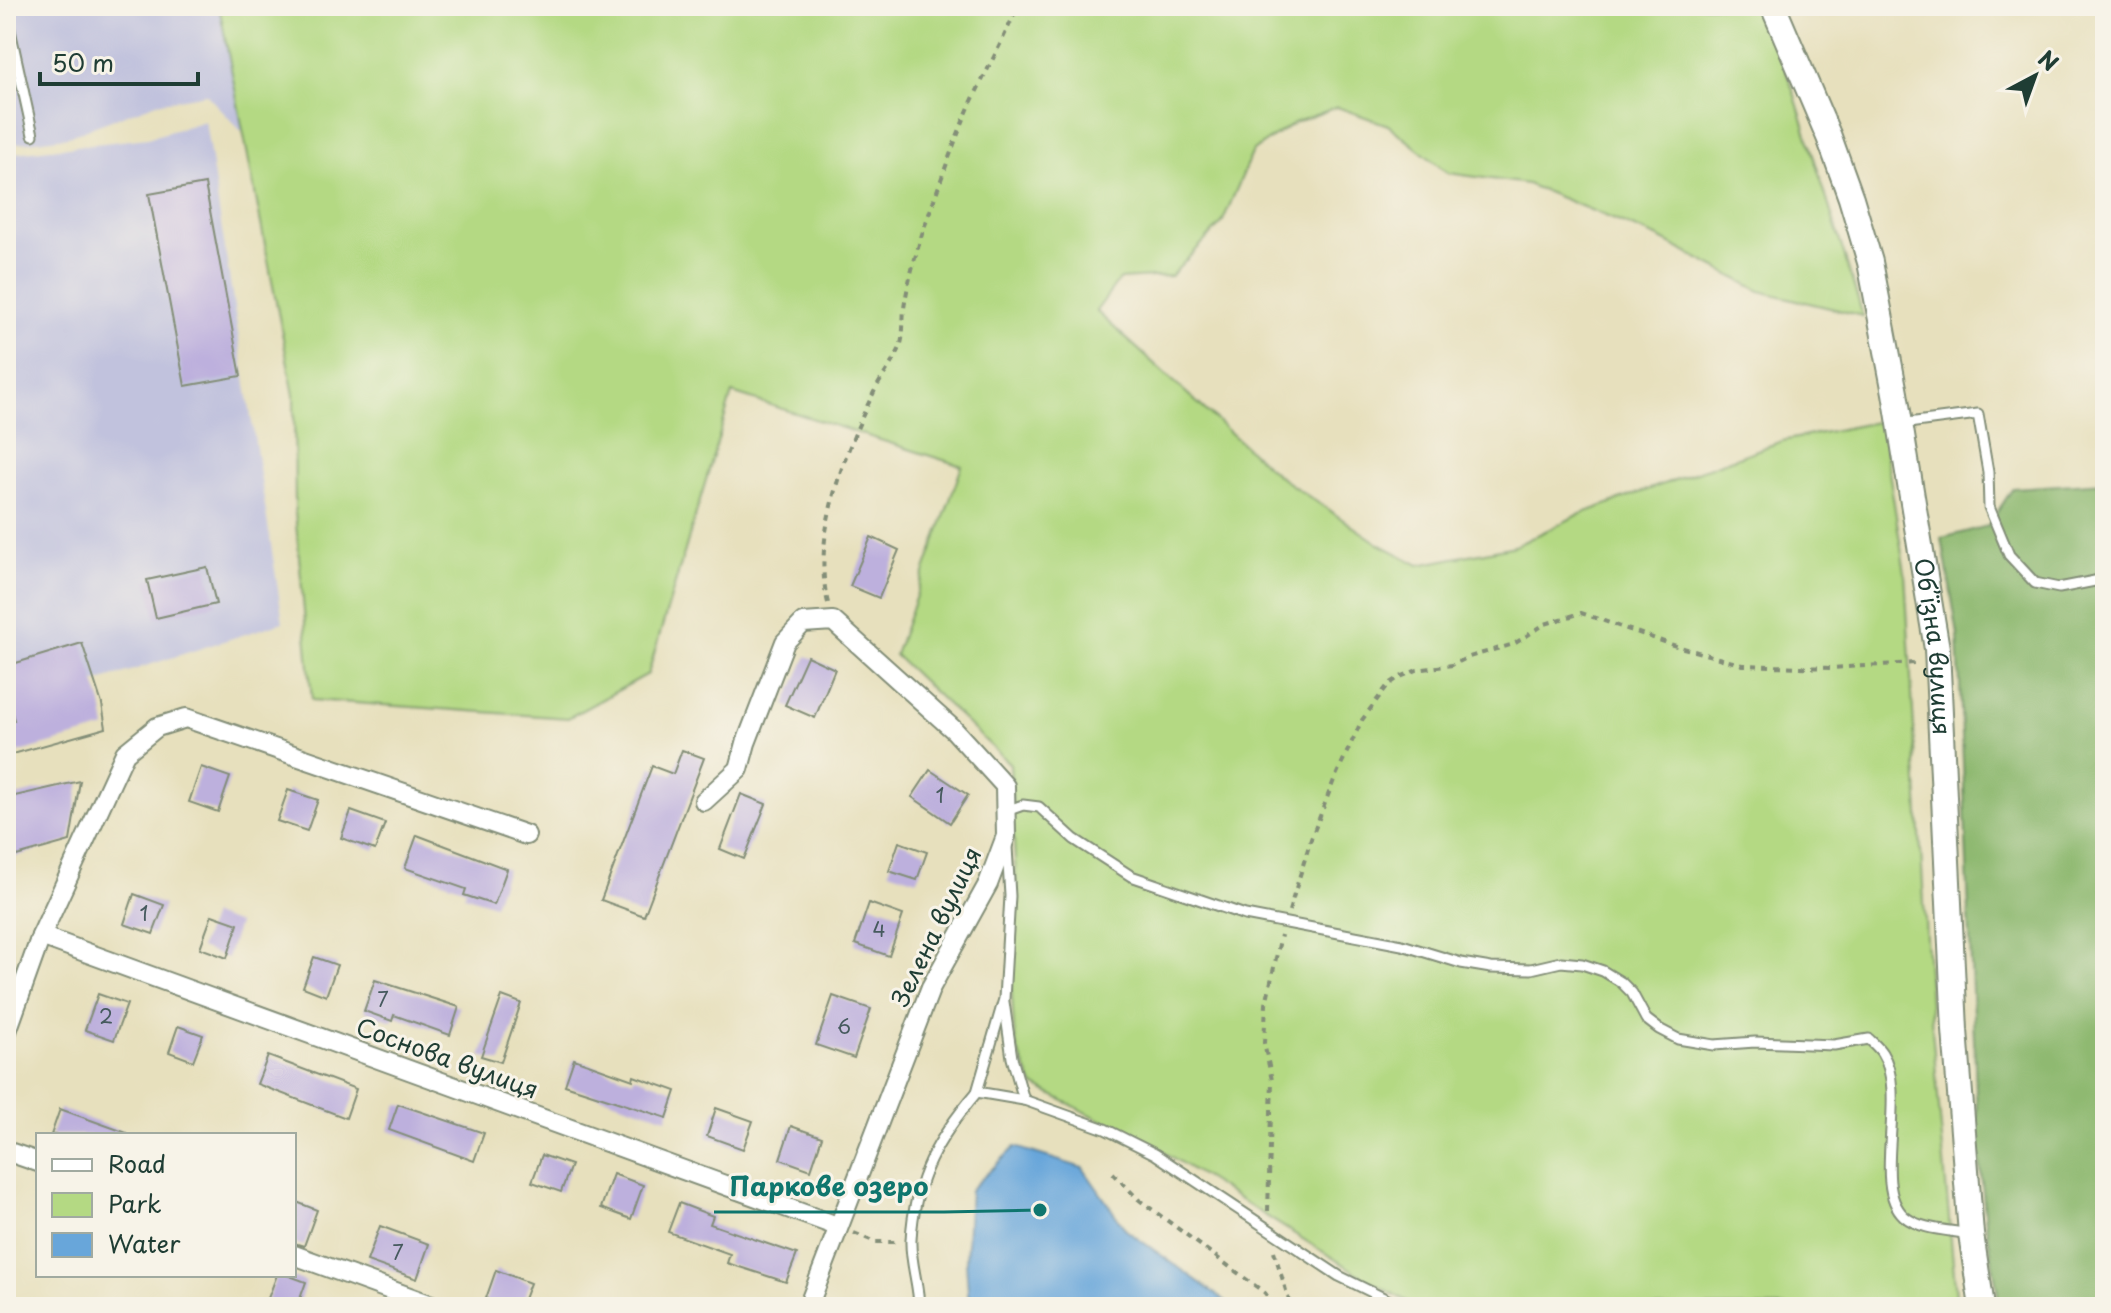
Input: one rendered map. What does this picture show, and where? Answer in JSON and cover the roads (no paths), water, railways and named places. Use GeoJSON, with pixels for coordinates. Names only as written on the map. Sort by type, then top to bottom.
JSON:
{"type":"FeatureCollection","features":[{"type":"Feature","properties":{"kind":"main road","name":"Об’їзна вулиця"},"geometry":{"type":"LineString","coordinates":[[1773,6],[1851,198],[1870,262],[1900,424],[1937,662],[1955,1030],[1971,1234],[1982,1307]]}},
{"type":"Feature","properties":{"kind":"street","name":"Зелена вулиця"},"geometry":{"type":"LineString","coordinates":[[704,801],[739,769],[785,642],[803,623],[833,621],[954,730],[1005,786],[1006,836],[988,884],[931,987],[808,1307]]}},
{"type":"Feature","properties":{"kind":"street"},"geometry":{"type":"LineString","coordinates":[[6,1034],[14,992],[125,753],[157,727],[186,718],[526,835]]}},
{"type":"Feature","properties":{"kind":"street","name":"Соснова вулиця"},"geometry":{"type":"LineString","coordinates":[[41,936],[837,1226]]}},
{"type":"Feature","properties":{"kind":"street"},"geometry":{"type":"LineString","coordinates":[[6,1151],[36,1161]]}},
{"type":"Feature","properties":{"kind":"street"},"geometry":{"type":"LineString","coordinates":[[296,1256],[437,1307]]}},
{"type":"Feature","properties":{"kind":"lane"},"geometry":{"type":"LineString","coordinates":[[6,12],[33,135]]}},
{"type":"Feature","properties":{"kind":"lane"},"geometry":{"type":"LineString","coordinates":[[1900,424],[1978,414],[1988,472],[1989,507],[2009,555],[2035,583],[2059,588],[2105,579]]}},
{"type":"Feature","properties":{"kind":"lane"},"geometry":{"type":"LineString","coordinates":[[1006,811],[1023,805],[1039,807],[1074,839],[1131,876],[1245,915],[1402,945],[1461,963],[1491,968],[1531,969],[1561,962],[1582,964],[1603,971],[1632,993],[1646,1019],[1659,1029],[1687,1041],[1714,1045],[1755,1042],[1834,1045],[1869,1039],[1882,1052],[1892,1078],[1889,1167],[1894,1197],[1904,1215],[1924,1226],[1971,1234]]}},
{"type":"Feature","properties":{"kind":"lane"},"geometry":{"type":"LineString","coordinates":[[1006,836],[1010,896],[1004,999],[1012,1058],[1024,1100]]}},
{"type":"Feature","properties":{"kind":"lane"},"geometry":{"type":"LineString","coordinates":[[919,1307],[910,1242],[918,1186],[933,1150],[977,1092],[1004,999]]}},
{"type":"Feature","properties":{"kind":"lane"},"geometry":{"type":"LineString","coordinates":[[977,1092],[1024,1100],[1105,1129],[1155,1154],[1339,1276],[1402,1307]]}},
{"type":"Feature","properties":{"kind":"water"},"geometry":{"type":"Polygon","coordinates":[[[1015,1147],[1083,1168],[1126,1230],[1234,1307],[969,1307],[966,1261],[970,1190],[1015,1147]]]}},
{"type":"Feature","properties":{"kind":"place","name":"Паркове озеро"},"geometry":{"type":"Point","coordinates":[1040,1210]}}]}
